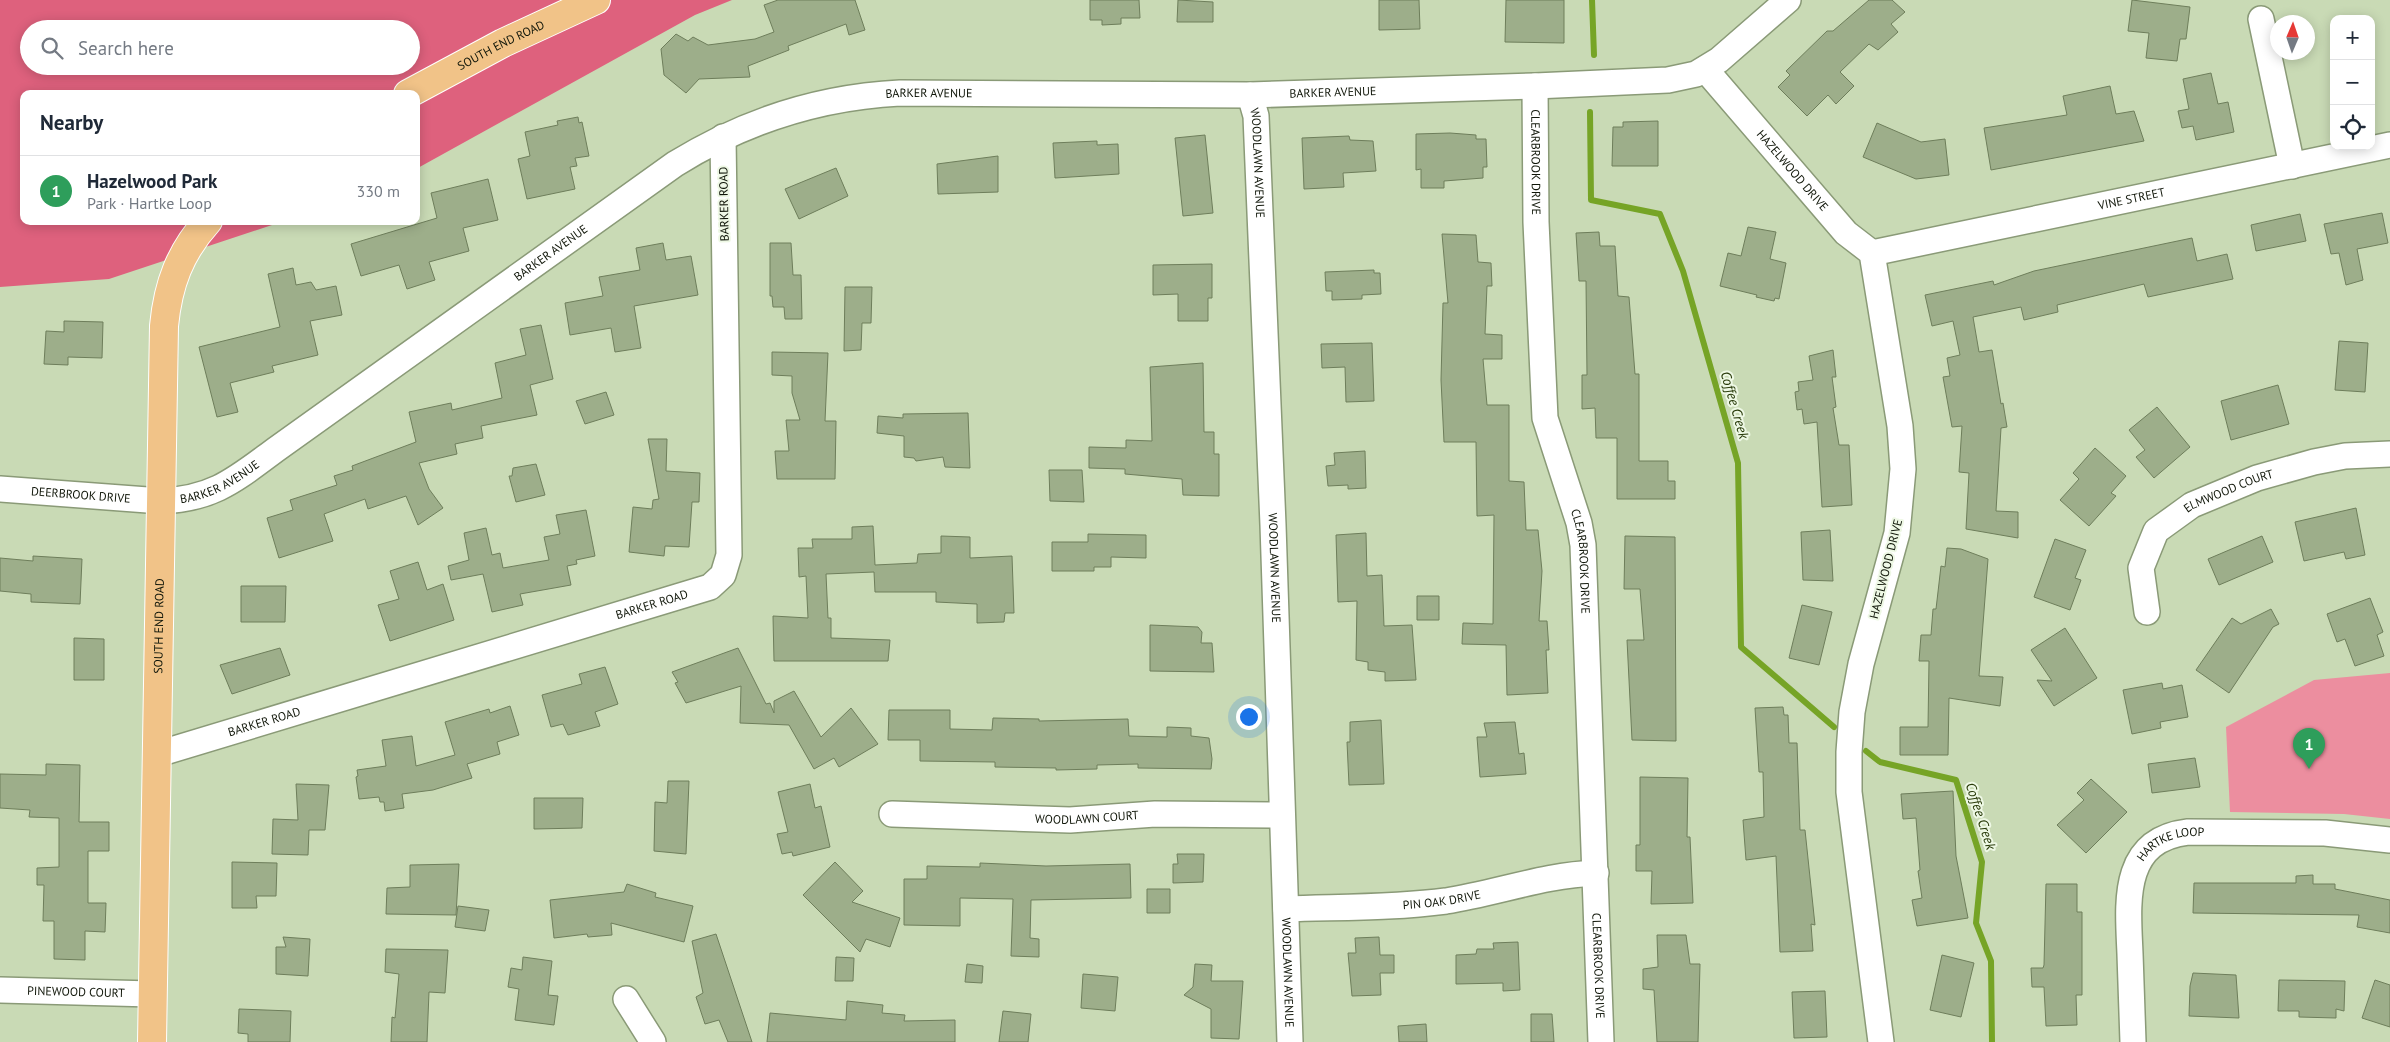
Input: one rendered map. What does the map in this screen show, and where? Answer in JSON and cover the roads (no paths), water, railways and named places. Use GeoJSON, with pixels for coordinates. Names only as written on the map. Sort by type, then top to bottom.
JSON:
{"type":"FeatureCollection","features":[{"type":"Feature","properties":{"kind":"main road","name":"SOUTH END ROAD"},"geometry":{"type":"LineString","coordinates":[[415,90],[510,39],[596,0]]}},
{"type":"Feature","properties":{"kind":"main road","name":"SOUTH END ROAD"},"geometry":{"type":"LineString","coordinates":[[152,1042],[162,501],[163,341],[165,310],[178,262],[190,242],[205,225]]}},
{"type":"Feature","properties":{"kind":"street","name":"BARKER AVENUE"},"geometry":{"type":"LineString","coordinates":[[162,501],[187,500],[226,485],[638,188],[695,151],[723,137],[791,111],[840,100],[883,94],[1250,95],[1668,80],[1696,74],[1706,69],[1739,44],[1788,0]]}},
{"type":"Feature","properties":{"kind":"street"},"geometry":{"type":"LineString","coordinates":[[2261,19],[2292,166]]}},
{"type":"Feature","properties":{"kind":"street","name":"HAZELWOOD DRIVE"},"geometry":{"type":"LineString","coordinates":[[1706,69],[1846,233],[1872,254],[1900,426],[1904,469],[1897,533],[1861,664],[1852,712],[1849,752],[1849,792],[1881,1042]]}},
{"type":"Feature","properties":{"kind":"street","name":"CLEARBROOK DRIVE"},"geometry":{"type":"LineString","coordinates":[[1535,86],[1536,222],[1543,402],[1547,430],[1575,508],[1583,545],[1601,1042]]}},
{"type":"Feature","properties":{"kind":"street","name":"WOODLAWN AVENUE"},"geometry":{"type":"LineString","coordinates":[[1250,95],[1256,116],[1259,186],[1273,525],[1281,815],[1290,1042]]}},
{"type":"Feature","properties":{"kind":"street","name":"BARKER ROAD"},"geometry":{"type":"LineString","coordinates":[[158,754],[710,587],[723,575],[729,555],[723,137]]}},
{"type":"Feature","properties":{"kind":"street","name":"VINE STREET"},"geometry":{"type":"LineString","coordinates":[[1872,254],[2390,144]]}},
{"type":"Feature","properties":{"kind":"street","name":"ELMWOOD COURT"},"geometry":{"type":"LineString","coordinates":[[2147,612],[2141,568],[2156,531],[2192,505],[2257,478],[2298,466],[2345,456],[2390,454]]}},
{"type":"Feature","properties":{"kind":"street","name":"DEERBROOK DRIVE"},"geometry":{"type":"LineString","coordinates":[[0,489],[162,501]]}},
{"type":"Feature","properties":{"kind":"street","name":"WOODLAWN COURT"},"geometry":{"type":"LineString","coordinates":[[892,814],[1070,820],[1154,814],[1281,815]]}},
{"type":"Feature","properties":{"kind":"street","name":"HARTKE LOOP"},"geometry":{"type":"LineString","coordinates":[[2133,1042],[2128,896],[2136,866],[2154,844],[2175,834],[2188,832],[2325,833],[2390,840]]}},
{"type":"Feature","properties":{"kind":"street","name":"PIN OAK DRIVE"},"geometry":{"type":"LineString","coordinates":[[1286,909],[1431,903],[1554,877],[1596,873]]}},
{"type":"Feature","properties":{"kind":"street","name":"PINEWOOD COURT"},"geometry":{"type":"LineString","coordinates":[[0,990],[8,992],[152,994]]}},
{"type":"Feature","properties":{"kind":"street"},"geometry":{"type":"LineString","coordinates":[[626,999],[653,1042]]}},
{"type":"Feature","properties":{"kind":"waterway","name":"Coffee Creek"},"geometry":{"type":"LineString","coordinates":[[1592,0],[1594,55]]}},
{"type":"Feature","properties":{"kind":"waterway","name":"Coffee Creek"},"geometry":{"type":"LineString","coordinates":[[1590,112],[1591,200],[1660,214],[1683,271],[1738,463],[1741,647],[1834,727]]}},
{"type":"Feature","properties":{"kind":"waterway","name":"Coffee Creek"},"geometry":{"type":"LineString","coordinates":[[1866,751],[1880,762],[1956,780],[1982,862],[1976,923],[1991,961],[1992,1042]]}},
{"type":"Feature","properties":{"kind":"place","name":"Hazelwood Park"},"geometry":{"type":"Point","coordinates":[2309,769]}}]}
